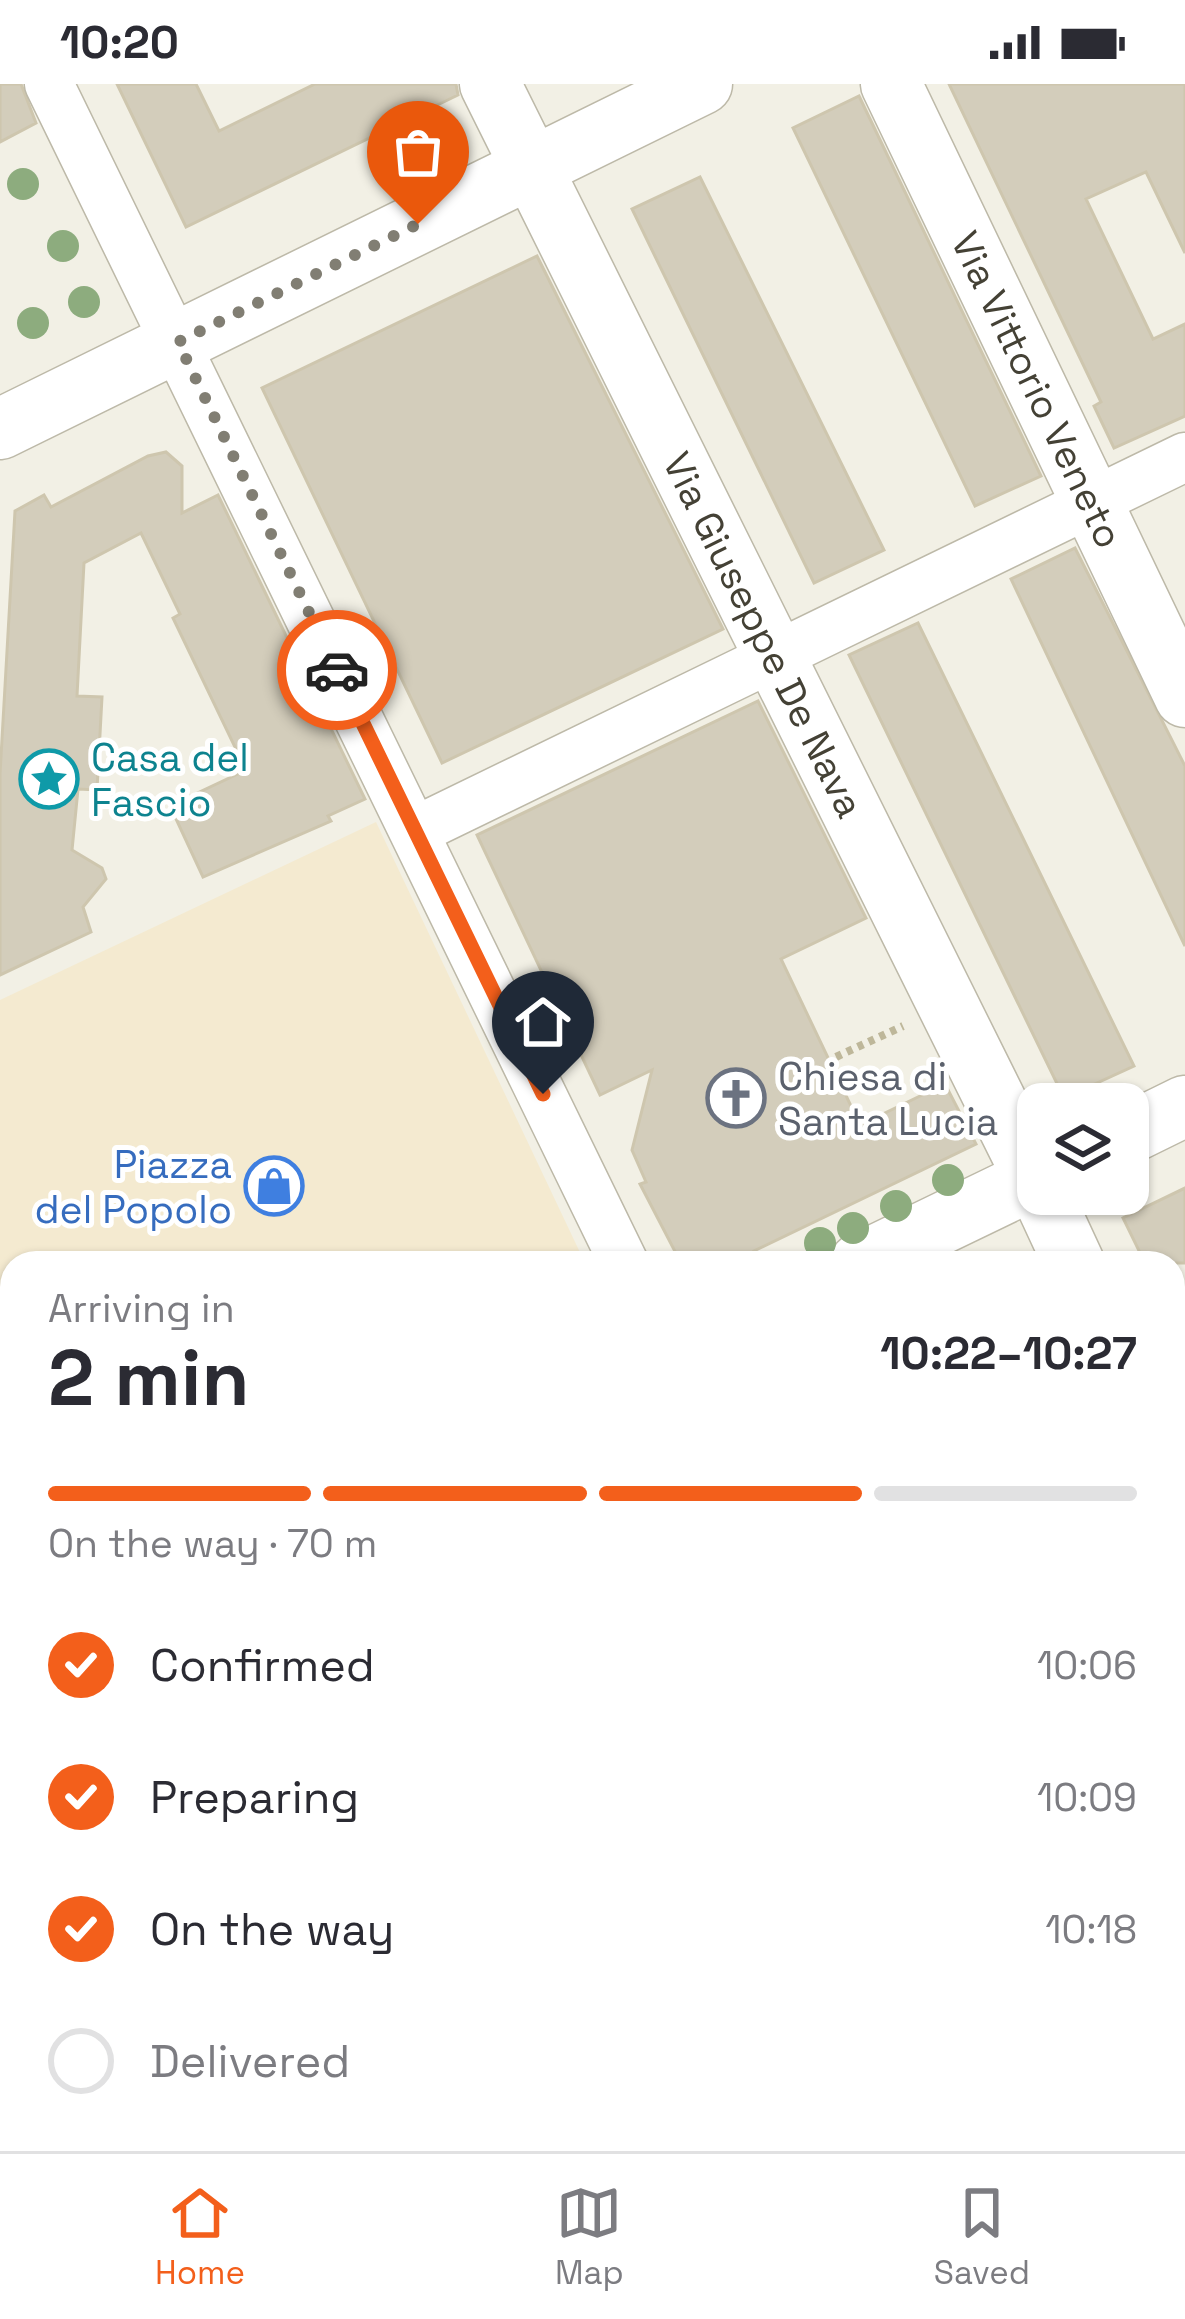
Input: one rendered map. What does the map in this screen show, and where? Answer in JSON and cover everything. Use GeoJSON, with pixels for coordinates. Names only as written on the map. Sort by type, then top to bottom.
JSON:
{"type":"FeatureCollection","features":[{"type":"Feature","properties":{"kind":"street"},"geometry":{"type":"LineString","coordinates":[[49,84],[618,1251]]}},
{"type":"Feature","properties":{"kind":"street","name":"Via Giuseppe De Nava"},"geometry":{"type":"LineString","coordinates":[[490,84],[1017,1142]]}},
{"type":"Feature","properties":{"kind":"street"},"geometry":{"type":"LineString","coordinates":[[0,429],[702,84]]}},
{"type":"Feature","properties":{"kind":"street","name":"Via Vittorio Veneto"},"geometry":{"type":"LineString","coordinates":[[890,84],[1185,697]]}},
{"type":"Feature","properties":{"kind":"street"},"geometry":{"type":"LineString","coordinates":[[415,831],[770,654],[1185,457]]}},
{"type":"Feature","properties":{"kind":"street"},"geometry":{"type":"LineString","coordinates":[[1149,1124],[1185,1106]]}},
{"type":"Feature","properties":{"kind":"street"},"geometry":{"type":"LineString","coordinates":[[887,1251],[1017,1193]]}},
{"type":"Feature","properties":{"kind":"street","name":"Via Giuseppe De Nava"},"geometry":{"type":"LineString","coordinates":[[1052,1215],[1069,1251]]}},
{"type":"Feature","properties":{"kind":"path"},"geometry":{"type":"LineString","coordinates":[[836,1057],[948,1006]]}},
{"type":"Feature","properties":{"kind":"shaded area","name":"Piazza del Popolo"},"geometry":{"type":"Polygon","coordinates":[[[376,822],[579,1251],[0,1251],[0,1000],[376,822]]]}},
{"type":"Feature","properties":{"kind":"building"},"geometry":{"type":"Polygon","coordinates":[[[0,84],[21,84],[36,123],[0,142],[0,84]]]}},
{"type":"Feature","properties":{"kind":"building"},"geometry":{"type":"Polygon","coordinates":[[[117,84],[196,84],[219,131],[315,84],[456,84],[458,95],[186,227],[117,84]]]}},
{"type":"Feature","properties":{"kind":"building"},"geometry":{"type":"Polygon","coordinates":[[[949,84],[1185,84],[1185,253],[1146,172],[1086,199],[1153,339],[1185,324],[1185,416],[1114,448],[1094,406],[1101,402],[949,84]]]}},
{"type":"Feature","properties":{"kind":"building"},"geometry":{"type":"Polygon","coordinates":[[[859,96],[1041,476],[975,506],[793,128],[859,96]]]}},
{"type":"Feature","properties":{"kind":"building"},"geometry":{"type":"Polygon","coordinates":[[[700,177],[884,550],[814,583],[632,209],[700,177]]]}},
{"type":"Feature","properties":{"kind":"building"},"geometry":{"type":"Polygon","coordinates":[[[537,256],[723,629],[442,763],[262,388],[537,256]]]}},
{"type":"Feature","properties":{"kind":"building"},"geometry":{"type":"Polygon","coordinates":[[[166,452],[182,466],[182,513],[218,495],[365,799],[328,816],[331,821],[203,877],[170,806],[246,770],[173,618],[180,614],[141,533],[84,563],[77,696],[102,697],[97,790],[78,789],[72,850],[102,868],[106,879],[83,907],[91,932],[0,975],[0,774],[15,511],[44,495],[51,507],[148,456],[166,452]]]}},
{"type":"Feature","properties":{"kind":"building"},"geometry":{"type":"Polygon","coordinates":[[[1075,548],[1185,766],[1185,946],[1011,579],[1075,548]]]}},
{"type":"Feature","properties":{"kind":"building"},"geometry":{"type":"Polygon","coordinates":[[[918,623],[1134,1066],[1097,1083],[1057,1083],[849,655],[918,623]]]}},
{"type":"Feature","properties":{"kind":"building"},"geometry":{"type":"Polygon","coordinates":[[[758,701],[866,918],[781,959],[860,1125],[945,1084],[976,1144],[754,1251],[675,1251],[640,1184],[646,1182],[632,1150],[652,1070],[600,1095],[477,835],[758,701]]]}},
{"type":"Feature","properties":{"kind":"building"},"geometry":{"type":"Polygon","coordinates":[[[1185,1188],[1185,1251],[1139,1251],[1123,1218],[1149,1215],[1149,1205],[1185,1188]]]}},
{"type":"Feature","properties":{"kind":"way so far"},"geometry":{"type":"LineString","coordinates":[[337,670],[178,342],[418,224]]}},
{"type":"Feature","properties":{"kind":"place","name":"Casa del Fascio"},"geometry":{"type":"Point","coordinates":[49,779]}},
{"type":"Feature","properties":{"kind":"place","name":"Chiesa di Santa Lucia"},"geometry":{"type":"Point","coordinates":[736,1098]}},
{"type":"Feature","properties":{"kind":"place","name":"Piazza del Popolo"},"geometry":{"type":"Point","coordinates":[274,1186]}},
{"type":"Feature","properties":{"kind":"route"},"geometry":{"type":"LineString","coordinates":[[337,670],[543,1094]]}}]}
